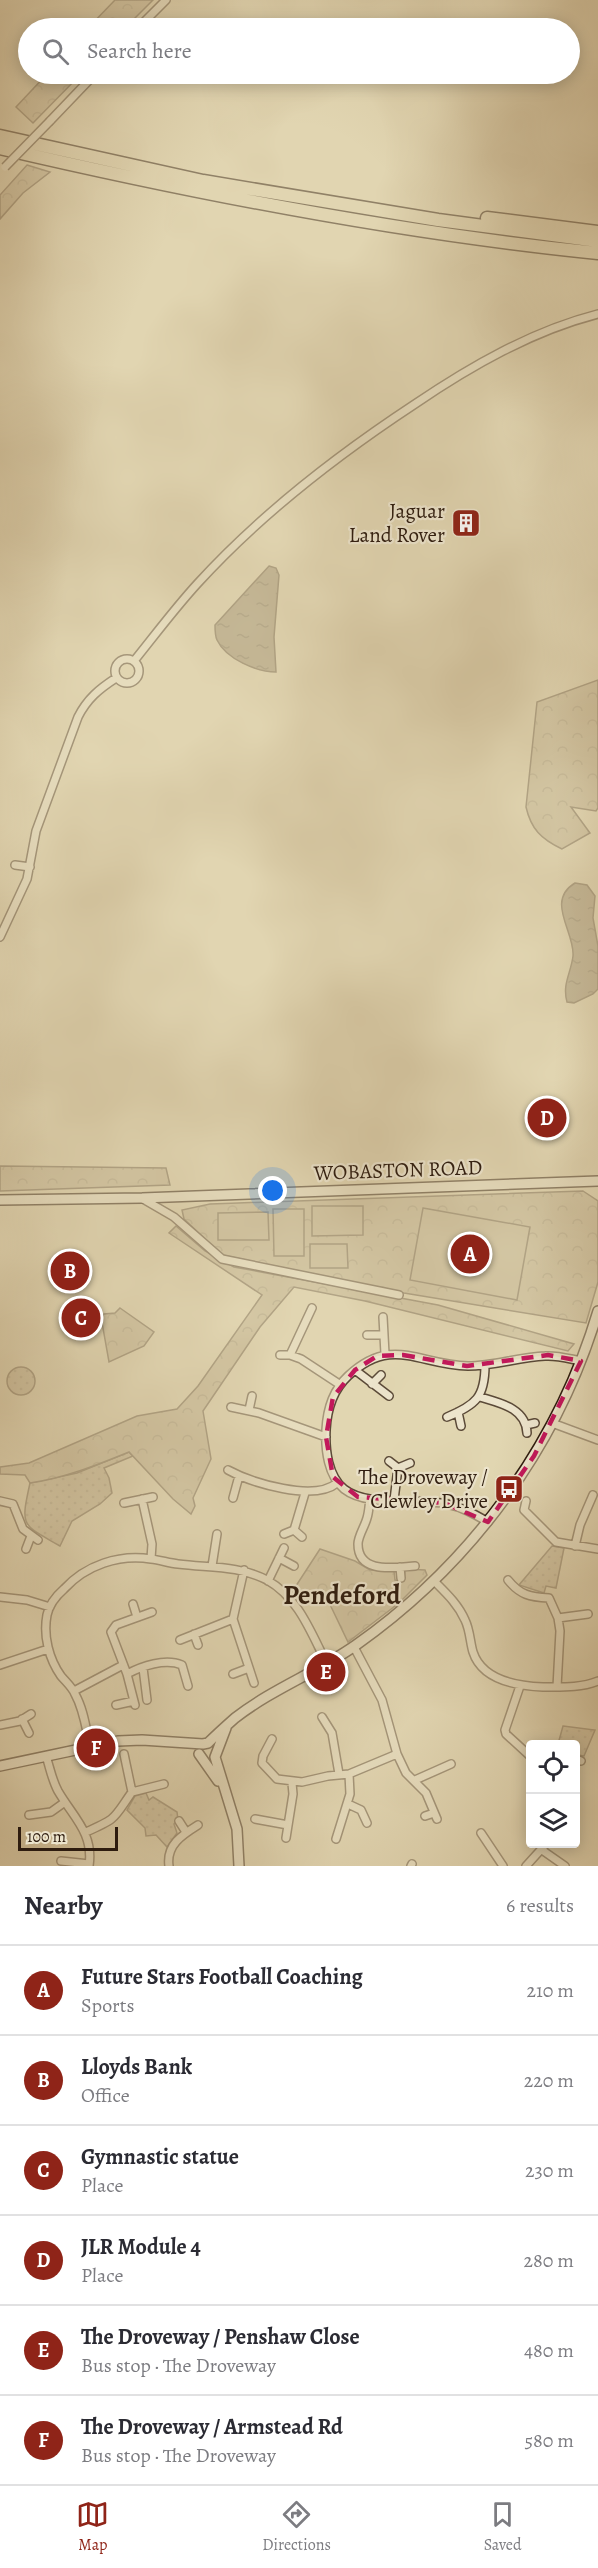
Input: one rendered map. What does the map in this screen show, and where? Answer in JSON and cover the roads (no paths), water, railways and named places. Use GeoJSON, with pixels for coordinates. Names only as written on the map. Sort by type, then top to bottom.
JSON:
{"type":"FeatureCollection","features":[{"type":"Feature","properties":{"kind":"highway"},"geometry":{"type":"LineString","coordinates":[[0,136],[203,181],[495,228],[598,241]]}},
{"type":"Feature","properties":{"kind":"highway"},"geometry":{"type":"LineString","coordinates":[[0,148],[194,190],[346,218],[471,238],[598,253]]}},
{"type":"Feature","properties":{"kind":"highway"},"geometry":{"type":"LineString","coordinates":[[313,199],[401,207],[598,232]]}},
{"type":"Feature","properties":{"kind":"street"},"geometry":{"type":"LineString","coordinates":[[148,18],[166,0]]}},
{"type":"Feature","properties":{"kind":"street"},"geometry":{"type":"LineString","coordinates":[[3,170],[85,84]]}},
{"type":"Feature","properties":{"kind":"street"},"geometry":{"type":"LineString","coordinates":[[134,661],[196,585],[230,550],[276,507],[330,463],[421,399],[485,360],[570,321],[598,314]]}},
{"type":"Feature","properties":{"kind":"street"},"geometry":{"type":"LineString","coordinates":[[126,659],[134,661],[139,670],[135,680],[125,683],[116,678],[114,669],[118,662],[126,659]]}},
{"type":"Feature","properties":{"kind":"street"},"geometry":{"type":"LineString","coordinates":[[0,937],[21,896],[30,867],[36,831],[78,717],[94,693],[116,678]]}},
{"type":"Feature","properties":{"kind":"street"},"geometry":{"type":"LineString","coordinates":[[15,865],[30,867]]}},
{"type":"Feature","properties":{"kind":"street","name":"WOBASTON ROAD"},"geometry":{"type":"LineString","coordinates":[[582,1181],[598,1187]]}},
{"type":"Feature","properties":{"kind":"street","name":"WOBASTON ROAD"},"geometry":{"type":"LineString","coordinates":[[0,1200],[142,1198],[598,1181]]}},
{"type":"Feature","properties":{"kind":"street"},"geometry":{"type":"LineString","coordinates":[[142,1198],[174,1217],[222,1259],[399,1295]]}},
{"type":"Feature","properties":{"kind":"street"},"geometry":{"type":"LineString","coordinates":[[290,1355],[312,1308]]}},
{"type":"Feature","properties":{"kind":"street"},"geometry":{"type":"LineString","coordinates":[[204,1750],[227,1726],[250,1708],[327,1664],[388,1622],[434,1581],[488,1522],[517,1483],[552,1423],[581,1361],[598,1311]]}},
{"type":"Feature","properties":{"kind":"street"},"geometry":{"type":"LineString","coordinates":[[383,1317],[385,1354]]}},
{"type":"Feature","properties":{"kind":"street"},"geometry":{"type":"LineString","coordinates":[[367,1335],[384,1335]]}},
{"type":"Feature","properties":{"kind":"street"},"geometry":{"type":"LineString","coordinates":[[488,1522],[466,1509],[444,1503],[370,1499],[345,1490],[337,1483],[333,1477],[326,1437],[327,1417],[339,1384],[369,1360],[385,1354],[428,1358],[467,1366],[548,1356],[581,1361]]}},
{"type":"Feature","properties":{"kind":"street"},"geometry":{"type":"LineString","coordinates":[[280,1355],[290,1355],[301,1359],[339,1384]]}},
{"type":"Feature","properties":{"kind":"street"},"geometry":{"type":"LineString","coordinates":[[447,1417],[480,1397],[485,1379],[485,1365]]}},
{"type":"Feature","properties":{"kind":"street"},"geometry":{"type":"LineString","coordinates":[[355,1370],[389,1396]]}},
{"type":"Feature","properties":{"kind":"street"},"geometry":{"type":"LineString","coordinates":[[372,1384],[381,1375]]}},
{"type":"Feature","properties":{"kind":"street"},"geometry":{"type":"LineString","coordinates":[[249,1410],[252,1396]]}},
{"type":"Feature","properties":{"kind":"street"},"geometry":{"type":"LineString","coordinates":[[480,1397],[515,1411],[523,1418],[526,1429],[536,1423]]}},
{"type":"Feature","properties":{"kind":"street"},"geometry":{"type":"LineString","coordinates":[[231,1407],[249,1410],[326,1437]]}},
{"type":"Feature","properties":{"kind":"street"},"geometry":{"type":"LineString","coordinates":[[458,1412],[461,1426]]}},
{"type":"Feature","properties":{"kind":"street"},"geometry":{"type":"LineString","coordinates":[[552,1423],[598,1440]]}},
{"type":"Feature","properties":{"kind":"street"},"geometry":{"type":"LineString","coordinates":[[388,1461],[398,1468]]}},
{"type":"Feature","properties":{"kind":"street"},"geometry":{"type":"LineString","coordinates":[[398,1468],[410,1463]]}},
{"type":"Feature","properties":{"kind":"street"},"geometry":{"type":"LineString","coordinates":[[394,1500],[398,1468]]}},
{"type":"Feature","properties":{"kind":"street"},"geometry":{"type":"LineString","coordinates":[[228,1470],[239,1476],[305,1493],[332,1487],[337,1483]]}},
{"type":"Feature","properties":{"kind":"street"},"geometry":{"type":"LineString","coordinates":[[233,1498],[239,1476]]}},
{"type":"Feature","properties":{"kind":"street"},"geometry":{"type":"LineString","coordinates":[[294,1530],[305,1493]]}},
{"type":"Feature","properties":{"kind":"street"},"geometry":{"type":"LineString","coordinates":[[575,1546],[580,1525],[593,1495]]}},
{"type":"Feature","properties":{"kind":"street"},"geometry":{"type":"LineString","coordinates":[[124,1503],[153,1497]]}},
{"type":"Feature","properties":{"kind":"street"},"geometry":{"type":"LineString","coordinates":[[142,1499],[152,1544],[151,1559]]}},
{"type":"Feature","properties":{"kind":"street"},"geometry":{"type":"LineString","coordinates":[[370,1499],[368,1518],[358,1544],[363,1558],[372,1566],[415,1566]]}},
{"type":"Feature","properties":{"kind":"street"},"geometry":{"type":"LineString","coordinates":[[0,1502],[13,1504],[23,1529],[35,1538],[26,1549]]}},
{"type":"Feature","properties":{"kind":"street"},"geometry":{"type":"LineString","coordinates":[[526,1502],[524,1510],[552,1540],[598,1550]]}},
{"type":"Feature","properties":{"kind":"street"},"geometry":{"type":"LineString","coordinates":[[284,1534],[294,1530]]}},
{"type":"Feature","properties":{"kind":"street"},"geometry":{"type":"LineString","coordinates":[[294,1530],[302,1537]]}},
{"type":"Feature","properties":{"kind":"street"},"geometry":{"type":"LineString","coordinates":[[212,1566],[217,1534]]}},
{"type":"Feature","properties":{"kind":"street"},"geometry":{"type":"LineString","coordinates":[[268,1581],[284,1548]]}},
{"type":"Feature","properties":{"kind":"street"},"geometry":{"type":"LineString","coordinates":[[279,1558],[294,1566]]}},
{"type":"Feature","properties":{"kind":"street"},"geometry":{"type":"LineString","coordinates":[[90,1746],[81,1707],[74,1691],[58,1671],[48,1649],[46,1626],[50,1607],[69,1582],[96,1565],[114,1559],[151,1559],[244,1570],[268,1581],[294,1601],[327,1664]]}},
{"type":"Feature","properties":{"kind":"street"},"geometry":{"type":"LineString","coordinates":[[400,1567],[401,1578]]}},
{"type":"Feature","properties":{"kind":"street"},"geometry":{"type":"LineString","coordinates":[[244,1570],[233,1619],[254,1683]]}},
{"type":"Feature","properties":{"kind":"street"},"geometry":{"type":"LineString","coordinates":[[508,1580],[516,1591],[527,1596],[549,1598]]}},
{"type":"Feature","properties":{"kind":"street"},"geometry":{"type":"LineString","coordinates":[[434,1581],[461,1612],[466,1622],[474,1654],[485,1670],[520,1686],[556,1687],[597,1684]]}},
{"type":"Feature","properties":{"kind":"street"},"geometry":{"type":"LineString","coordinates":[[549,1589],[549,1598],[558,1618],[560,1631],[556,1687]]}},
{"type":"Feature","properties":{"kind":"street"},"geometry":{"type":"LineString","coordinates":[[0,1598],[27,1600],[50,1607]]}},
{"type":"Feature","properties":{"kind":"street"},"geometry":{"type":"LineString","coordinates":[[133,1604],[137,1617]]}},
{"type":"Feature","properties":{"kind":"street"},"geometry":{"type":"LineString","coordinates":[[116,1706],[134,1703],[127,1674],[111,1632],[113,1627],[152,1612]]}},
{"type":"Feature","properties":{"kind":"street"},"geometry":{"type":"LineString","coordinates":[[558,1618],[588,1614]]}},
{"type":"Feature","properties":{"kind":"street"},"geometry":{"type":"LineString","coordinates":[[180,1640],[233,1619]]}},
{"type":"Feature","properties":{"kind":"street"},"geometry":{"type":"LineString","coordinates":[[194,1634],[198,1645]]}},
{"type":"Feature","properties":{"kind":"street"},"geometry":{"type":"LineString","coordinates":[[354,1647],[382,1701],[397,1754],[406,1773],[426,1793],[435,1816],[425,1816]]}},
{"type":"Feature","properties":{"kind":"street"},"geometry":{"type":"LineString","coordinates":[[0,1665],[48,1649]]}},
{"type":"Feature","properties":{"kind":"street"},"geometry":{"type":"LineString","coordinates":[[127,1674],[161,1662],[182,1665],[188,1686]]}},
{"type":"Feature","properties":{"kind":"street"},"geometry":{"type":"LineString","coordinates":[[74,1691],[123,1665]]}},
{"type":"Feature","properties":{"kind":"street"},"geometry":{"type":"LineString","coordinates":[[143,1668],[147,1700]]}},
{"type":"Feature","properties":{"kind":"street"},"geometry":{"type":"LineString","coordinates":[[233,1674],[249,1668]]}},
{"type":"Feature","properties":{"kind":"street"},"geometry":{"type":"LineString","coordinates":[[520,1686],[505,1730],[506,1734],[526,1752]]}},
{"type":"Feature","properties":{"kind":"street"},"geometry":{"type":"LineString","coordinates":[[0,1725],[31,1714]]}},
{"type":"Feature","properties":{"kind":"street"},"geometry":{"type":"LineString","coordinates":[[322,1717],[332,1733],[339,1774]]}},
{"type":"Feature","properties":{"kind":"street"},"geometry":{"type":"LineString","coordinates":[[22,1719],[29,1732]]}},
{"type":"Feature","properties":{"kind":"street"},"geometry":{"type":"LineString","coordinates":[[204,1750],[211,1760],[227,1726]]}},
{"type":"Feature","properties":{"kind":"street"},"geometry":{"type":"LineString","coordinates":[[272,1739],[262,1763],[277,1779],[292,1783],[349,1774],[397,1754]]}},
{"type":"Feature","properties":{"kind":"street"},"geometry":{"type":"LineString","coordinates":[[0,1766],[90,1746],[142,1740],[216,1753]]}},
{"type":"Feature","properties":{"kind":"street"},"geometry":{"type":"LineString","coordinates":[[204,1750],[222,1788],[237,1829],[238,1866]]}},
{"type":"Feature","properties":{"kind":"street"},"geometry":{"type":"LineString","coordinates":[[216,1753],[222,1788]]}},
{"type":"Feature","properties":{"kind":"street"},"geometry":{"type":"LineString","coordinates":[[86,1832],[112,1820],[120,1812],[132,1792],[124,1754]]}},
{"type":"Feature","properties":{"kind":"street"},"geometry":{"type":"LineString","coordinates":[[46,1756],[54,1781],[65,1802],[86,1832],[89,1842],[89,1865],[61,1861]]}},
{"type":"Feature","properties":{"kind":"street"},"geometry":{"type":"LineString","coordinates":[[415,1780],[451,1764]]}},
{"type":"Feature","properties":{"kind":"street"},"geometry":{"type":"LineString","coordinates":[[336,1839],[340,1821],[348,1804],[349,1774]]}},
{"type":"Feature","properties":{"kind":"street"},"geometry":{"type":"LineString","coordinates":[[286,1838],[293,1794],[292,1783]]}},
{"type":"Feature","properties":{"kind":"street"},"geometry":{"type":"LineString","coordinates":[[132,1792],[164,1784]]}},
{"type":"Feature","properties":{"kind":"street"},"geometry":{"type":"LineString","coordinates":[[33,1812],[55,1810],[65,1802]]}},
{"type":"Feature","properties":{"kind":"street"},"geometry":{"type":"LineString","coordinates":[[348,1804],[361,1810],[368,1823]]}},
{"type":"Feature","properties":{"kind":"street"},"geometry":{"type":"LineString","coordinates":[[255,1819],[288,1825]]}},
{"type":"Feature","properties":{"kind":"street"},"geometry":{"type":"LineString","coordinates":[[179,1821],[186,1832]]}},
{"type":"Feature","properties":{"kind":"street"},"geometry":{"type":"LineString","coordinates":[[169,1866],[172,1846],[186,1832],[198,1825]]}},
{"type":"Feature","properties":{"kind":"street"},"geometry":{"type":"LineString","coordinates":[[481,1833],[503,1866]]}},
{"type":"Feature","properties":{"kind":"street"},"geometry":{"type":"LineString","coordinates":[[526,1866],[543,1848]]}},
{"type":"Feature","properties":{"kind":"street"},"geometry":{"type":"LineString","coordinates":[[545,1848],[565,1866]]}},
{"type":"Feature","properties":{"kind":"water"},"geometry":{"type":"Polygon","coordinates":[[[269,566],[276,568],[279,575],[274,637],[276,672],[251,667],[227,653],[216,638],[215,631],[215,625],[269,566]]]}},
{"type":"Feature","properties":{"kind":"water"},"geometry":{"type":"Polygon","coordinates":[[[575,883],[587,885],[595,896],[593,918],[598,946],[598,989],[574,1003],[567,1002],[566,996],[566,984],[573,956],[562,899],[566,890],[575,883]]]}},
{"type":"Feature","properties":{"kind":"place","name":"Jaguar Land Rover"},"geometry":{"type":"Point","coordinates":[466,523]}},
{"type":"Feature","properties":{"kind":"place","name":"JLR Module 4"},"geometry":{"type":"Point","coordinates":[547,1118]}},
{"type":"Feature","properties":{"kind":"place","name":"Future Stars Football Coaching"},"geometry":{"type":"Point","coordinates":[470,1254]}},
{"type":"Feature","properties":{"kind":"place","name":"Lloyds Bank"},"geometry":{"type":"Point","coordinates":[70,1271]}},
{"type":"Feature","properties":{"kind":"place","name":"Gymnastic statue"},"geometry":{"type":"Point","coordinates":[81,1318]}},
{"type":"Feature","properties":{"kind":"place","name":"The Droveway / Clewley Drive"},"geometry":{"type":"Point","coordinates":[509,1489]}},
{"type":"Feature","properties":{"kind":"place","name":"The Droveway / Penshaw Close"},"geometry":{"type":"Point","coordinates":[326,1672]}},
{"type":"Feature","properties":{"kind":"place","name":"The Droveway / Armstead Rd"},"geometry":{"type":"Point","coordinates":[96,1748]}},
{"type":"Feature","properties":{"kind":"district","name":"Pendeford"},"geometry":{"type":"Point","coordinates":[342,1595]}}]}
